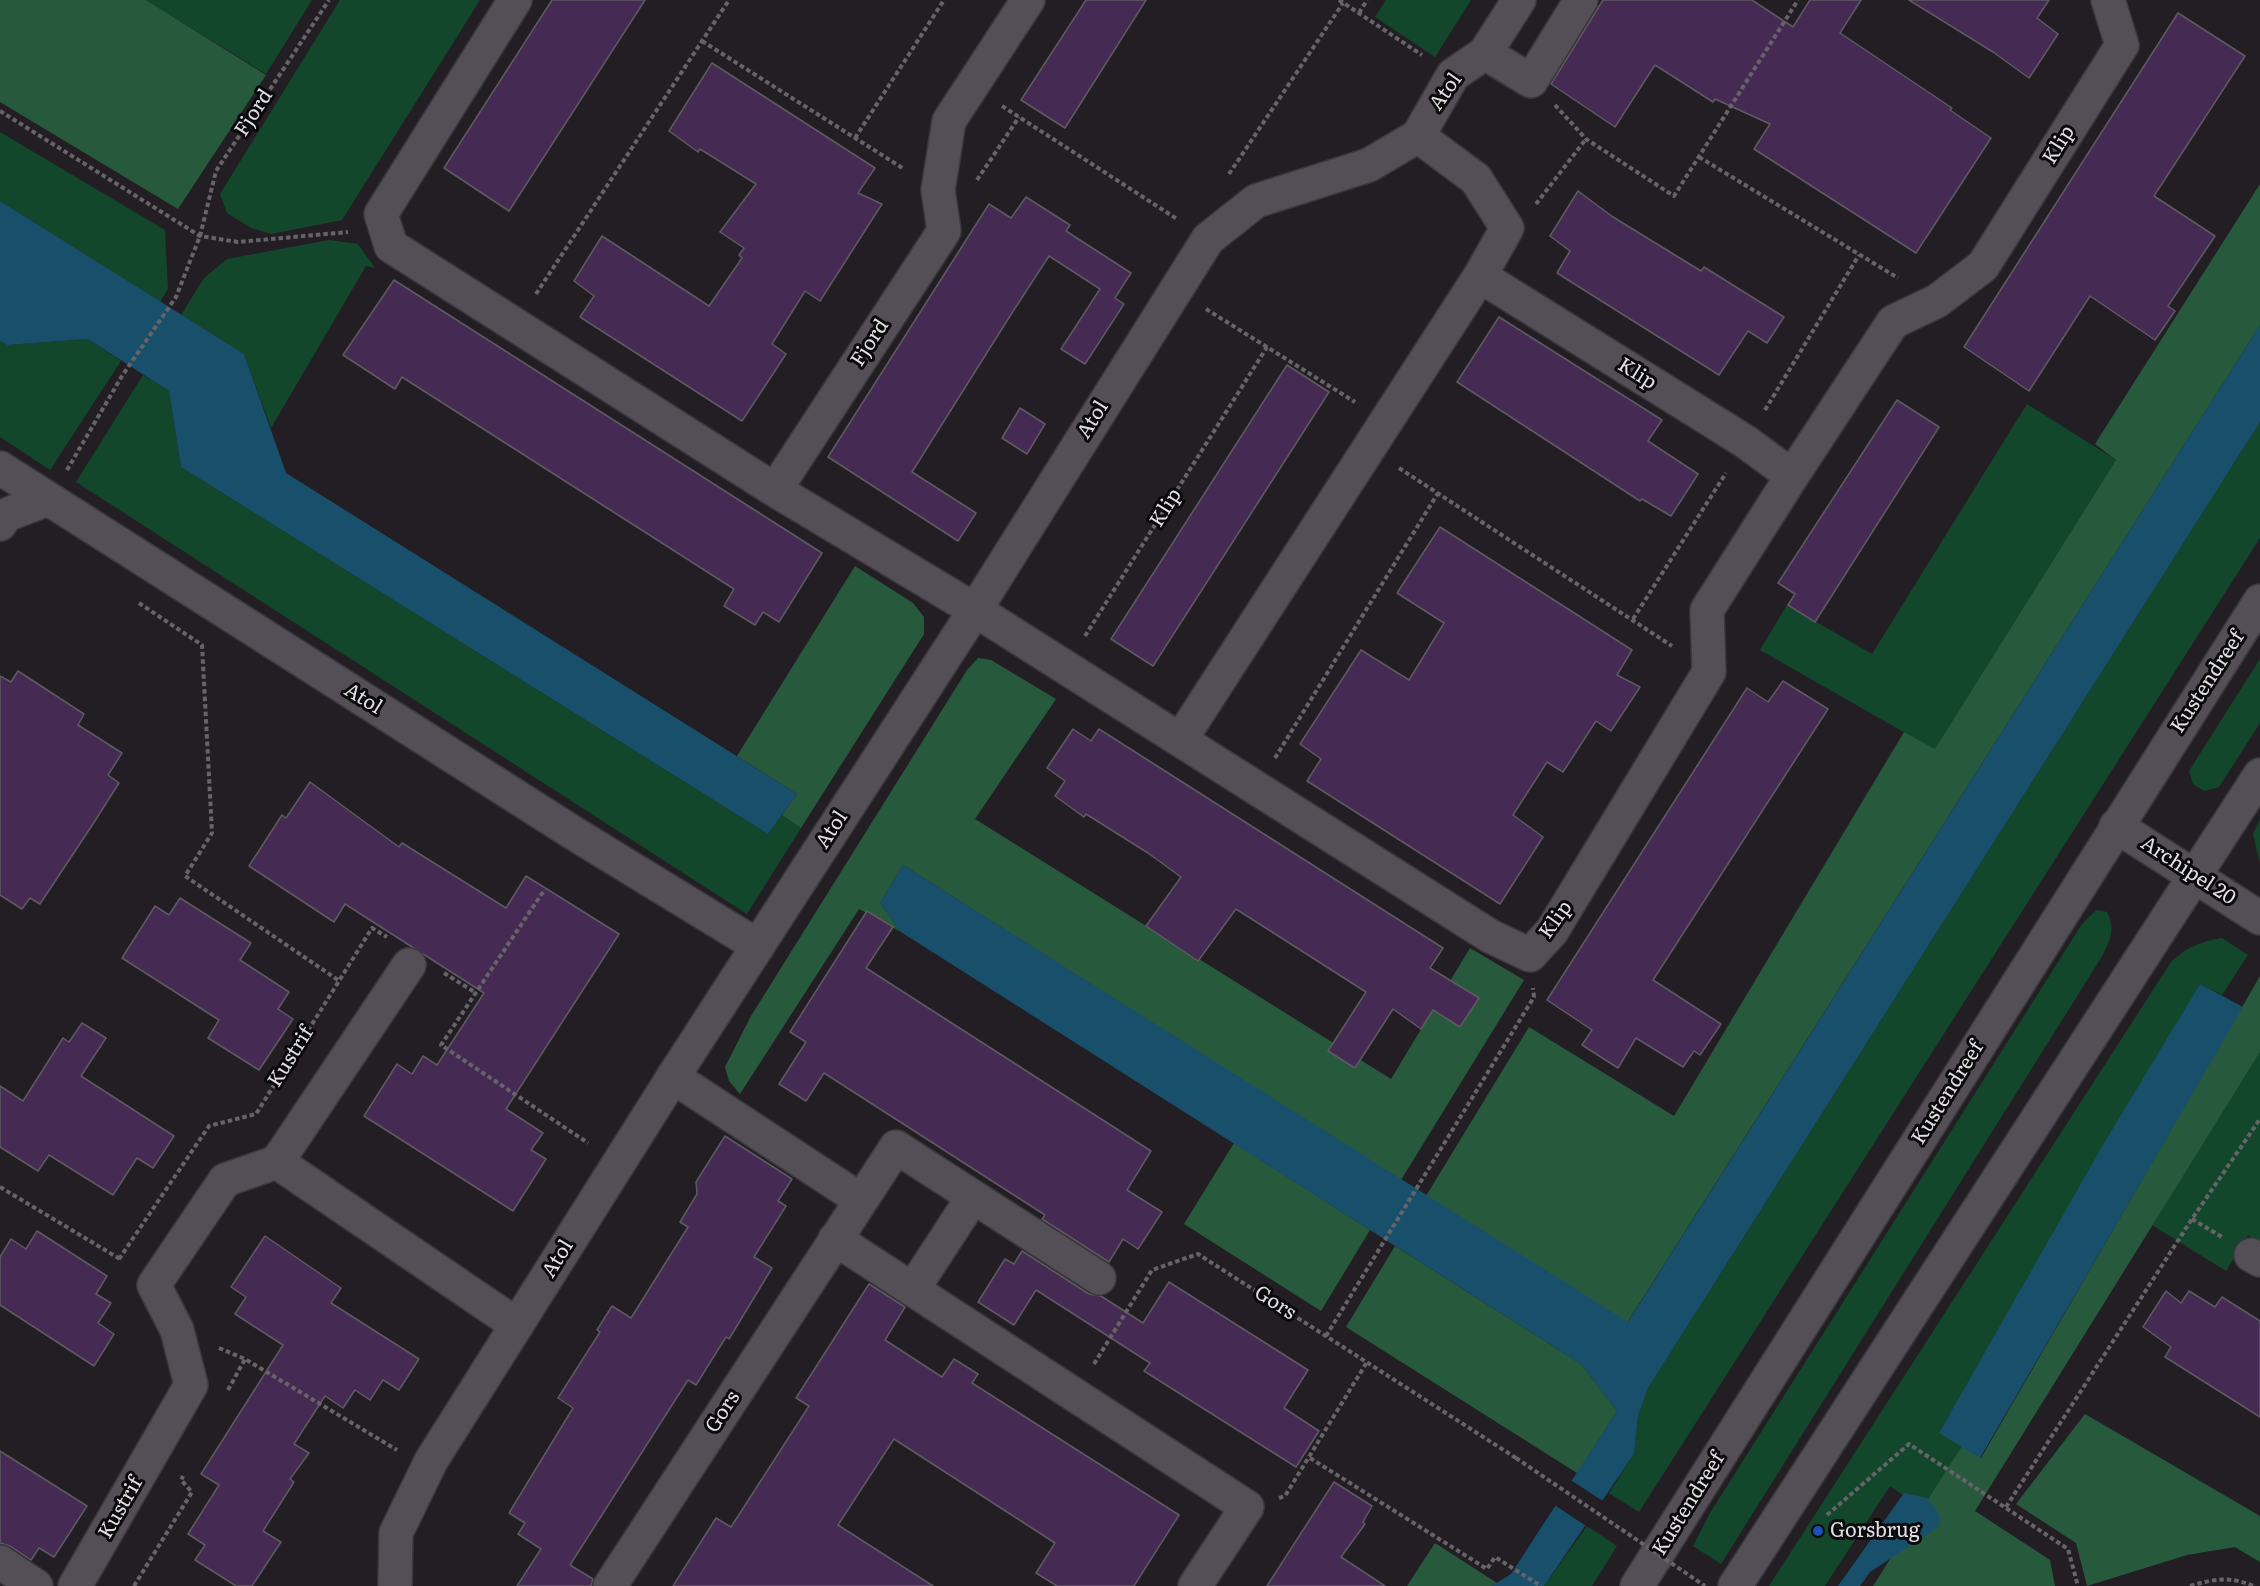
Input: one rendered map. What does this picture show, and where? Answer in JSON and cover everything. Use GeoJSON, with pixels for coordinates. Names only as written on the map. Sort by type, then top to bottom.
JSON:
{"type":"FeatureCollection","features":[{"type":"Feature","properties":{"kind":"street"},"geometry":{"type":"LineString","coordinates":[[515,0],[381,214],[391,246],[775,490],[975,610]]}},
{"type":"Feature","properties":{"kind":"street","name":"Fjord"},"geometry":{"type":"LineString","coordinates":[[775,490],[944,231],[938,190],[949,121],[1028,0]]}},
{"type":"Feature","properties":{"kind":"street","name":"Atol"},"geometry":{"type":"LineString","coordinates":[[395,1586],[396,1533],[431,1461],[673,1077],[975,610],[1208,239],[1256,201],[1369,165],[1418,136],[1453,75],[1485,53],[1519,0]]}},
{"type":"Feature","properties":{"kind":"street"},"geometry":{"type":"LineString","coordinates":[[1485,53],[1531,81],[1581,0]]}},
{"type":"Feature","properties":{"kind":"street","name":"Klip"},"geometry":{"type":"LineString","coordinates":[[975,610],[1490,936],[1530,955],[1552,931],[1709,672],[1707,610],[1792,476],[1893,322],[1937,302],[1983,266],[2122,45],[2108,0]]}},
{"type":"Feature","properties":{"kind":"street"},"geometry":{"type":"LineString","coordinates":[[1181,740],[1480,276],[1507,228],[1476,179],[1418,136]]}},
{"type":"Feature","properties":{"kind":"street","name":"Klip"},"geometry":{"type":"LineString","coordinates":[[1480,276],[1746,442],[1792,476]]}},
{"type":"Feature","properties":{"kind":"street","name":"Atol"},"geometry":{"type":"LineString","coordinates":[[0,468],[575,834],[758,946]]}},
{"type":"Feature","properties":{"kind":"street"},"geometry":{"type":"LineString","coordinates":[[0,524],[6,515],[48,499]]}},
{"type":"Feature","properties":{"kind":"street","name":"Kustendreef"},"geometry":{"type":"LineString","coordinates":[[1637,1586],[2260,601]]}},
{"type":"Feature","properties":{"kind":"street"},"geometry":{"type":"LineString","coordinates":[[1735,1586],[2260,776]]}},
{"type":"Feature","properties":{"kind":"street","name":"Archipel 20"},"geometry":{"type":"LineString","coordinates":[[2116,826],[2260,918]]}},
{"type":"Feature","properties":{"kind":"street"},"geometry":{"type":"LineString","coordinates":[[154,1285],[225,1180],[277,1162],[413,958]]}},
{"type":"Feature","properties":{"kind":"street"},"geometry":{"type":"LineString","coordinates":[[673,1077],[861,1200]]}},
{"type":"Feature","properties":{"kind":"street","name":"Gors"},"geometry":{"type":"LineString","coordinates":[[610,1586],[896,1147],[1099,1278]]}},
{"type":"Feature","properties":{"kind":"street"},"geometry":{"type":"LineString","coordinates":[[277,1162],[518,1325]]}},
{"type":"Feature","properties":{"kind":"street"},"geometry":{"type":"LineString","coordinates":[[913,1289],[973,1197]]}},
{"type":"Feature","properties":{"kind":"street"},"geometry":{"type":"LineString","coordinates":[[836,1239],[1247,1507],[1195,1586]]}},
{"type":"Feature","properties":{"kind":"street","name":"Kustrif"},"geometry":{"type":"LineString","coordinates":[[75,1586],[191,1385],[177,1330],[154,1285]]}},
{"type":"Feature","properties":{"kind":"street"},"geometry":{"type":"LineString","coordinates":[[0,1562],[36,1586]]}},
{"type":"Feature","properties":{"kind":"path","name":"Fjord"},"geometry":{"type":"LineString","coordinates":[[48,499],[122,376],[176,297],[200,236],[216,171],[329,0]]}},
{"type":"Feature","properties":{"kind":"path"},"geometry":{"type":"LineString","coordinates":[[516,325],[729,0]]}},
{"type":"Feature","properties":{"kind":"path"},"geometry":{"type":"LineString","coordinates":[[855,138],[944,0]]}},
{"type":"Feature","properties":{"kind":"path"},"geometry":{"type":"LineString","coordinates":[[1359,13],[1367,0]]}},
{"type":"Feature","properties":{"kind":"path"},"geometry":{"type":"LineString","coordinates":[[1531,81],[1565,114],[1586,139],[1674,196],[1798,0]]}},
{"type":"Feature","properties":{"kind":"path"},"geometry":{"type":"LineString","coordinates":[[1225,180],[1341,1],[1453,75]]}},
{"type":"Feature","properties":{"kind":"path"},"geometry":{"type":"LineString","coordinates":[[702,41],[938,190]]}},
{"type":"Feature","properties":{"kind":"path"},"geometry":{"type":"LineString","coordinates":[[971,86],[1208,239]]}},
{"type":"Feature","properties":{"kind":"path"},"geometry":{"type":"LineString","coordinates":[[0,111],[200,236],[249,241],[385,228]]}},
{"type":"Feature","properties":{"kind":"path"},"geometry":{"type":"LineString","coordinates":[[975,183],[1019,117]]}},
{"type":"Feature","properties":{"kind":"path"},"geometry":{"type":"LineString","coordinates":[[1507,228],[1542,199],[1586,139]]}},
{"type":"Feature","properties":{"kind":"path"},"geometry":{"type":"LineString","coordinates":[[1699,157],[1937,302]]}},
{"type":"Feature","properties":{"kind":"path"},"geometry":{"type":"LineString","coordinates":[[1175,289],[1385,421]]}},
{"type":"Feature","properties":{"kind":"path","name":"Klip"},"geometry":{"type":"LineString","coordinates":[[1064,668],[1267,347]]}},
{"type":"Feature","properties":{"kind":"path"},"geometry":{"type":"LineString","coordinates":[[1368,448],[1633,619],[1709,672]]}},
{"type":"Feature","properties":{"kind":"path"},"geometry":{"type":"LineString","coordinates":[[1257,787],[1438,493]]}},
{"type":"Feature","properties":{"kind":"path"},"geometry":{"type":"LineString","coordinates":[[133,599],[202,645],[212,833],[185,876],[338,980]]}},
{"type":"Feature","properties":{"kind":"path"},"geometry":{"type":"LineString","coordinates":[[543,892],[441,1045],[619,1164]]}},
{"type":"Feature","properties":{"kind":"path","name":"Kustrif"},"geometry":{"type":"LineString","coordinates":[[119,1259],[209,1126],[256,1113],[372,928],[413,958],[476,993]]}},
{"type":"Feature","properties":{"kind":"path"},"geometry":{"type":"LineString","coordinates":[[1326,1336],[1534,997],[1530,955]]}},
{"type":"Feature","properties":{"kind":"path"},"geometry":{"type":"LineString","coordinates":[[2006,1507],[2192,1219],[2260,1119]]}},
{"type":"Feature","properties":{"kind":"path"},"geometry":{"type":"LineString","coordinates":[[0,1186],[119,1259],[154,1285]]}},
{"type":"Feature","properties":{"kind":"path","name":"Gors"},"geometry":{"type":"LineString","coordinates":[[1075,1395],[1152,1270],[1198,1254],[1516,1458],[1706,1586]]}},
{"type":"Feature","properties":{"kind":"path"},"geometry":{"type":"LineString","coordinates":[[177,1330],[245,1359],[402,1454],[416,1491]]}},
{"type":"Feature","properties":{"kind":"path"},"geometry":{"type":"LineString","coordinates":[[222,1400],[245,1359]]}},
{"type":"Feature","properties":{"kind":"path"},"geometry":{"type":"LineString","coordinates":[[1247,1507],[1285,1496],[1367,1362]]}},
{"type":"Feature","properties":{"kind":"path"},"geometry":{"type":"LineString","coordinates":[[1823,1518],[1909,1444],[2068,1549],[2078,1586]]}},
{"type":"Feature","properties":{"kind":"path"},"geometry":{"type":"LineString","coordinates":[[1310,1458],[1487,1569],[1495,1557],[1541,1586]]}},
{"type":"Feature","properties":{"kind":"path"},"geometry":{"type":"LineString","coordinates":[[134,1586],[192,1492],[181,1480],[186,1470]]}},
{"type":"Feature","properties":{"kind":"path"},"geometry":{"type":"LineString","coordinates":[[2190,1586],[2215,1579],[2238,1579],[2253,1586]]}},
{"type":"Feature","properties":{"kind":"green space"},"geometry":{"type":"Polygon","coordinates":[[[0,0],[146,0],[266,75],[178,209],[0,102],[0,0]]]}},
{"type":"Feature","properties":{"kind":"green space"},"geometry":{"type":"Polygon","coordinates":[[[146,0],[312,0],[266,74],[146,0]]]}},
{"type":"Feature","properties":{"kind":"green space"},"geometry":{"type":"Polygon","coordinates":[[[340,0],[480,0],[342,220],[271,234],[251,228],[227,213],[220,194],[340,0]]]}},
{"type":"Feature","properties":{"kind":"green space"},"geometry":{"type":"Polygon","coordinates":[[[1386,0],[1471,0],[1435,57],[1375,17],[1386,0]]]}},
{"type":"Feature","properties":{"kind":"green space"},"geometry":{"type":"Polygon","coordinates":[[[0,132],[165,230],[168,289],[160,302],[0,201],[0,132]]]}},
{"type":"Feature","properties":{"kind":"green space"},"geometry":{"type":"Polygon","coordinates":[[[2260,184],[2260,325],[1627,1323],[1426,1196],[1529,1027],[1674,1116],[1904,732],[1935,749],[2116,460],[2095,444],[2260,184]]]}},
{"type":"Feature","properties":{"kind":"green space"},"geometry":{"type":"Polygon","coordinates":[[[329,240],[358,244],[375,268],[366,266],[271,428],[244,354],[181,315],[204,278],[227,259],[329,240]]]}},
{"type":"Feature","properties":{"kind":"green space"},"geometry":{"type":"Polygon","coordinates":[[[88,339],[121,361],[50,470],[0,437],[0,341],[7,345],[88,339]]]}},
{"type":"Feature","properties":{"kind":"green space"},"geometry":{"type":"Polygon","coordinates":[[[143,375],[169,391],[181,467],[768,834],[782,815],[801,828],[747,914],[76,482],[143,375]]]}},
{"type":"Feature","properties":{"kind":"green space"},"geometry":{"type":"Polygon","coordinates":[[[2027,404],[2116,460],[1935,750],[1760,650],[1787,605],[1872,654],[2027,404]]]}},
{"type":"Feature","properties":{"kind":"green space"},"geometry":{"type":"Polygon","coordinates":[[[2260,422],[2260,538],[1639,1512],[1609,1493],[1634,1454],[1638,1416],[1648,1388],[2260,422]]]}},
{"type":"Feature","properties":{"kind":"green space"},"geometry":{"type":"Polygon","coordinates":[[[855,566],[913,603],[924,617],[924,634],[801,828],[782,815],[797,794],[737,756],[855,566]]]}},
{"type":"Feature","properties":{"kind":"green space"},"geometry":{"type":"Polygon","coordinates":[[[978,658],[991,660],[1056,699],[975,819],[1391,1079],[1470,948],[1524,980],[1401,1180],[903,865],[880,903],[901,932],[859,909],[740,1094],[729,1081],[725,1067],[751,1016],[967,670],[978,658]]]}},
{"type":"Feature","properties":{"kind":"green space"},"geometry":{"type":"Polygon","coordinates":[[[2260,659],[2260,723],[2219,787],[2204,791],[2193,784],[2189,771],[2260,659]]]}},
{"type":"Feature","properties":{"kind":"green space"},"geometry":{"type":"Polygon","coordinates":[[[2260,819],[2260,864],[2253,834],[2260,819]]]}},
{"type":"Feature","properties":{"kind":"green space"},"geometry":{"type":"Polygon","coordinates":[[[2096,910],[2107,912],[2111,924],[2109,941],[2101,958],[1721,1564],[1693,1546],[1710,1513],[2082,924],[2096,910]]]}},
{"type":"Feature","properties":{"kind":"green space"},"geometry":{"type":"Polygon","coordinates":[[[2222,938],[2248,955],[2222,995],[2200,984],[1939,1433],[1962,1446],[1923,1510],[1890,1486],[1825,1586],[1769,1586],[2171,962],[2194,946],[2222,938]]]}},
{"type":"Feature","properties":{"kind":"green space"},"geometry":{"type":"Polygon","coordinates":[[[2260,976],[2260,1052],[1975,1511],[2050,1560],[2055,1586],[1873,1586],[1962,1446],[1981,1458],[2260,976]]]}},
{"type":"Feature","properties":{"kind":"green space"},"geometry":{"type":"Polygon","coordinates":[[[2260,1052],[2260,1243],[2248,1235],[2226,1271],[2152,1225],[2260,1052]]]}},
{"type":"Feature","properties":{"kind":"green space"},"geometry":{"type":"Polygon","coordinates":[[[1234,1143],[1370,1230],[1321,1311],[1184,1224],[1234,1143]]]}},
{"type":"Feature","properties":{"kind":"green space"},"geometry":{"type":"Polygon","coordinates":[[[1395,1246],[1581,1364],[1617,1411],[1577,1473],[1346,1327],[1395,1246]]]}},
{"type":"Feature","properties":{"kind":"green space"},"geometry":{"type":"Polygon","coordinates":[[[2085,1414],[2260,1516],[2260,1562],[2235,1547],[2187,1555],[2087,1586],[2076,1543],[2016,1504],[2085,1414]]]}},
{"type":"Feature","properties":{"kind":"green space"},"geometry":{"type":"Polygon","coordinates":[[[1587,1526],[1617,1546],[1592,1586],[1544,1586],[1587,1526]]]}},
{"type":"Feature","properties":{"kind":"green space"},"geometry":{"type":"Polygon","coordinates":[[[1435,1543],[1497,1583],[1492,1586],[1407,1586],[1435,1543]]]}},
{"type":"Feature","properties":{"kind":"water"},"geometry":{"type":"Polygon","coordinates":[[[0,201],[244,354],[286,473],[797,794],[768,834],[181,467],[169,391],[88,339],[7,345],[0,341],[0,201]]]}},
{"type":"Feature","properties":{"kind":"water"},"geometry":{"type":"Polygon","coordinates":[[[2260,325],[2260,422],[1648,1388],[1638,1416],[1634,1454],[1544,1586],[1492,1586],[1511,1574],[1617,1411],[1581,1364],[901,932],[880,903],[903,865],[1628,1322],[2260,325]]]}},
{"type":"Feature","properties":{"kind":"water"},"geometry":{"type":"Polygon","coordinates":[[[2200,984],[2243,1007],[1980,1458],[1939,1433],[2103,1145],[2200,984]]]}},
{"type":"Feature","properties":{"kind":"water"},"geometry":{"type":"Polygon","coordinates":[[[1904,1493],[1927,1498],[1940,1516],[1938,1527],[1870,1572],[1860,1586],[1838,1586],[1904,1493]]]}},
{"type":"Feature","properties":{"kind":"pier"},"geometry":{"type":"Polygon","coordinates":[[[1569,1479],[1606,1503],[1589,1528],[1553,1504],[1569,1479]]]}},
{"type":"Feature","properties":{"kind":"building"},"geometry":{"type":"Polygon","coordinates":[[[552,0],[645,0],[509,211],[444,168],[552,0]]]}},
{"type":"Feature","properties":{"kind":"building"},"geometry":{"type":"Polygon","coordinates":[[[1086,0],[1146,0],[1065,128],[1021,100],[1086,0]]]}},
{"type":"Feature","properties":{"kind":"building"},"geometry":{"type":"Polygon","coordinates":[[[1603,0],[1752,0],[1793,27],[1810,0],[1861,0],[1840,33],[1952,108],[1950,110],[1991,138],[1916,253],[1754,149],[1770,124],[1715,99],[1713,102],[1655,65],[1615,127],[1551,84],[1603,0]]]}},
{"type":"Feature","properties":{"kind":"building"},"geometry":{"type":"Polygon","coordinates":[[[1909,0],[2049,0],[2037,18],[2058,34],[2029,78],[1993,52],[1909,0]]]}},
{"type":"Feature","properties":{"kind":"building"},"geometry":{"type":"Polygon","coordinates":[[[2178,13],[2245,56],[2154,196],[2215,236],[2168,306],[2175,311],[2155,340],[2090,296],[2029,391],[1964,347],[2178,13]]]}},
{"type":"Feature","properties":{"kind":"building"},"geometry":{"type":"Polygon","coordinates":[[[712,63],[875,168],[858,193],[882,204],[820,301],[805,291],[772,344],[786,354],[742,421],[580,317],[594,296],[574,281],[602,236],[709,306],[742,258],[739,255],[744,248],[720,232],[756,184],[700,149],[698,152],[669,131],[712,63]]]}},
{"type":"Feature","properties":{"kind":"building"},"geometry":{"type":"Polygon","coordinates":[[[1578,191],[1613,217],[1701,271],[1704,267],[1784,317],[1767,343],[1748,331],[1719,375],[1557,273],[1570,251],[1550,236],[1578,191]]]}},
{"type":"Feature","properties":{"kind":"building"},"geometry":{"type":"Polygon","coordinates":[[[1026,197],[1070,225],[1066,231],[1131,273],[1115,298],[1124,304],[1085,364],[1061,349],[1100,289],[1049,256],[1010,316],[912,472],[976,513],[958,541],[828,457],[989,204],[1011,218],[1026,197]]]}},
{"type":"Feature","properties":{"kind":"building"},"geometry":{"type":"Polygon","coordinates":[[[394,280],[822,553],[779,622],[763,612],[755,625],[724,606],[734,589],[402,377],[395,389],[343,355],[394,280]]]}},
{"type":"Feature","properties":{"kind":"building"},"geometry":{"type":"Polygon","coordinates":[[[1499,317],[1662,420],[1648,441],[1698,474],[1671,516],[1642,499],[1640,501],[1457,382],[1499,317]]]}},
{"type":"Feature","properties":{"kind":"building"},"geometry":{"type":"Polygon","coordinates":[[[1287,365],[1329,392],[1153,666],[1111,639],[1287,365]]]}},
{"type":"Feature","properties":{"kind":"building"},"geometry":{"type":"Polygon","coordinates":[[[1897,400],[1939,427],[1815,622],[1788,605],[1795,594],[1778,583],[1897,400]]]}},
{"type":"Feature","properties":{"kind":"building"},"geometry":{"type":"Polygon","coordinates":[[[1020,408],[1045,424],[1027,454],[1002,438],[1020,408]]]}},
{"type":"Feature","properties":{"kind":"building"},"geometry":{"type":"Polygon","coordinates":[[[1440,527],[1632,650],[1617,675],[1640,687],[1611,731],[1596,721],[1563,772],[1547,762],[1513,815],[1543,837],[1500,904],[1307,781],[1321,759],[1300,744],[1361,650],[1409,680],[1444,623],[1397,593],[1440,527]]]}},
{"type":"Feature","properties":{"kind":"building"},"geometry":{"type":"Polygon","coordinates":[[[18,671],[84,714],[78,725],[122,753],[108,775],[119,783],[91,827],[40,904],[30,898],[22,909],[0,895],[0,676],[11,682],[18,671]]]}},
{"type":"Feature","properties":{"kind":"building"},"geometry":{"type":"Polygon","coordinates":[[[1783,681],[1828,709],[1653,980],[1721,1024],[1700,1055],[1694,1051],[1683,1067],[1636,1038],[1618,1068],[1582,1045],[1592,1030],[1547,1000],[1747,688],[1768,702],[1783,681]]]}},
{"type":"Feature","properties":{"kind":"building"},"geometry":{"type":"Polygon","coordinates":[[[1073,729],[1091,741],[1099,729],[1443,948],[1430,968],[1479,998],[1460,1027],[1433,1010],[1421,1029],[1393,1009],[1355,1068],[1328,1051],[1366,992],[1236,909],[1198,961],[1146,926],[1181,877],[1148,853],[1086,814],[1084,817],[1055,796],[1065,781],[1047,768],[1073,729]]]}},
{"type":"Feature","properties":{"kind":"building"},"geometry":{"type":"Polygon","coordinates":[[[310,782],[399,847],[402,843],[506,908],[526,876],[619,934],[506,1109],[543,1133],[531,1150],[546,1159],[513,1211],[364,1116],[397,1064],[412,1074],[423,1056],[437,1065],[484,993],[345,904],[334,922],[249,866],[282,815],[286,818],[310,782]]]}},
{"type":"Feature","properties":{"kind":"building"},"geometry":{"type":"Polygon","coordinates":[[[180,898],[251,943],[240,960],[289,992],[278,1009],[293,1019],[259,1070],[208,1038],[219,1020],[122,958],[155,906],[169,915],[180,898]]]}},
{"type":"Feature","properties":{"kind":"building"},"geometry":{"type":"Polygon","coordinates":[[[867,911],[893,927],[866,968],[1151,1151],[1127,1190],[1162,1212],[1138,1249],[1123,1239],[1109,1262],[1042,1219],[1045,1215],[824,1073],[806,1101],[779,1084],[806,1042],[790,1032],[867,911]]]}},
{"type":"Feature","properties":{"kind":"building"},"geometry":{"type":"Polygon","coordinates":[[[82,1023],[106,1038],[81,1076],[174,1136],[153,1168],[137,1158],[113,1195],[49,1155],[38,1171],[0,1147],[0,1086],[23,1101],[63,1038],[69,1042],[82,1023]]]}},
{"type":"Feature","properties":{"kind":"building"},"geometry":{"type":"Polygon","coordinates":[[[725,1136],[792,1179],[778,1201],[786,1206],[754,1257],[772,1268],[729,1339],[726,1337],[696,1385],[688,1380],[570,1565],[593,1579],[591,1586],[517,1586],[541,1549],[518,1534],[525,1523],[509,1513],[573,1408],[558,1398],[600,1332],[597,1330],[612,1306],[631,1318],[688,1227],[680,1222],[697,1194],[696,1182],[725,1136]]]}},
{"type":"Feature","properties":{"kind":"building"},"geometry":{"type":"Polygon","coordinates":[[[37,1231],[107,1276],[96,1294],[111,1303],[98,1323],[114,1334],[94,1366],[0,1305],[0,1257],[11,1239],[26,1249],[37,1231]]]}},
{"type":"Feature","properties":{"kind":"building"},"geometry":{"type":"Polygon","coordinates":[[[265,1236],[341,1288],[331,1303],[419,1359],[399,1390],[383,1380],[370,1400],[355,1390],[343,1408],[325,1396],[294,1444],[309,1453],[290,1479],[294,1482],[263,1531],[281,1542],[252,1586],[236,1586],[195,1560],[205,1545],[188,1534],[219,1485],[201,1474],[283,1345],[235,1314],[246,1297],[231,1287],[265,1236]]]}},
{"type":"Feature","properties":{"kind":"building"},"geometry":{"type":"Polygon","coordinates":[[[1022,1251],[1089,1294],[1101,1296],[1143,1323],[1169,1282],[1308,1370],[1284,1408],[1319,1431],[1296,1467],[1144,1371],[1150,1363],[1036,1290],[1014,1325],[978,1302],[1005,1259],[1014,1264],[1022,1251]]]}},
{"type":"Feature","properties":{"kind":"building"},"geometry":{"type":"Polygon","coordinates":[[[869,1284],[905,1307],[885,1340],[942,1377],[954,1359],[978,1374],[972,1383],[1179,1515],[1134,1586],[1057,1586],[1036,1573],[1055,1543],[894,1439],[838,1525],[933,1586],[673,1586],[716,1518],[731,1527],[809,1406],[796,1398],[869,1284]]]}},
{"type":"Feature","properties":{"kind":"building"},"geometry":{"type":"Polygon","coordinates":[[[2166,1291],[2181,1303],[2189,1291],[2215,1307],[2222,1297],[2260,1321],[2260,1417],[2165,1357],[2171,1347],[2143,1327],[2166,1291]]]}},
{"type":"Feature","properties":{"kind":"building"},"geometry":{"type":"Polygon","coordinates":[[[0,1451],[87,1506],[54,1557],[39,1548],[31,1560],[10,1546],[0,1543],[0,1451]]]}},
{"type":"Feature","properties":{"kind":"building"},"geometry":{"type":"Polygon","coordinates":[[[1334,1482],[1372,1506],[1363,1522],[1365,1524],[1341,1557],[1385,1586],[1267,1586],[1334,1482]]]}},
{"type":"Feature","properties":{"kind":"place","name":"Gorsbrug"},"geometry":{"type":"Point","coordinates":[1818,1531]}}]}
